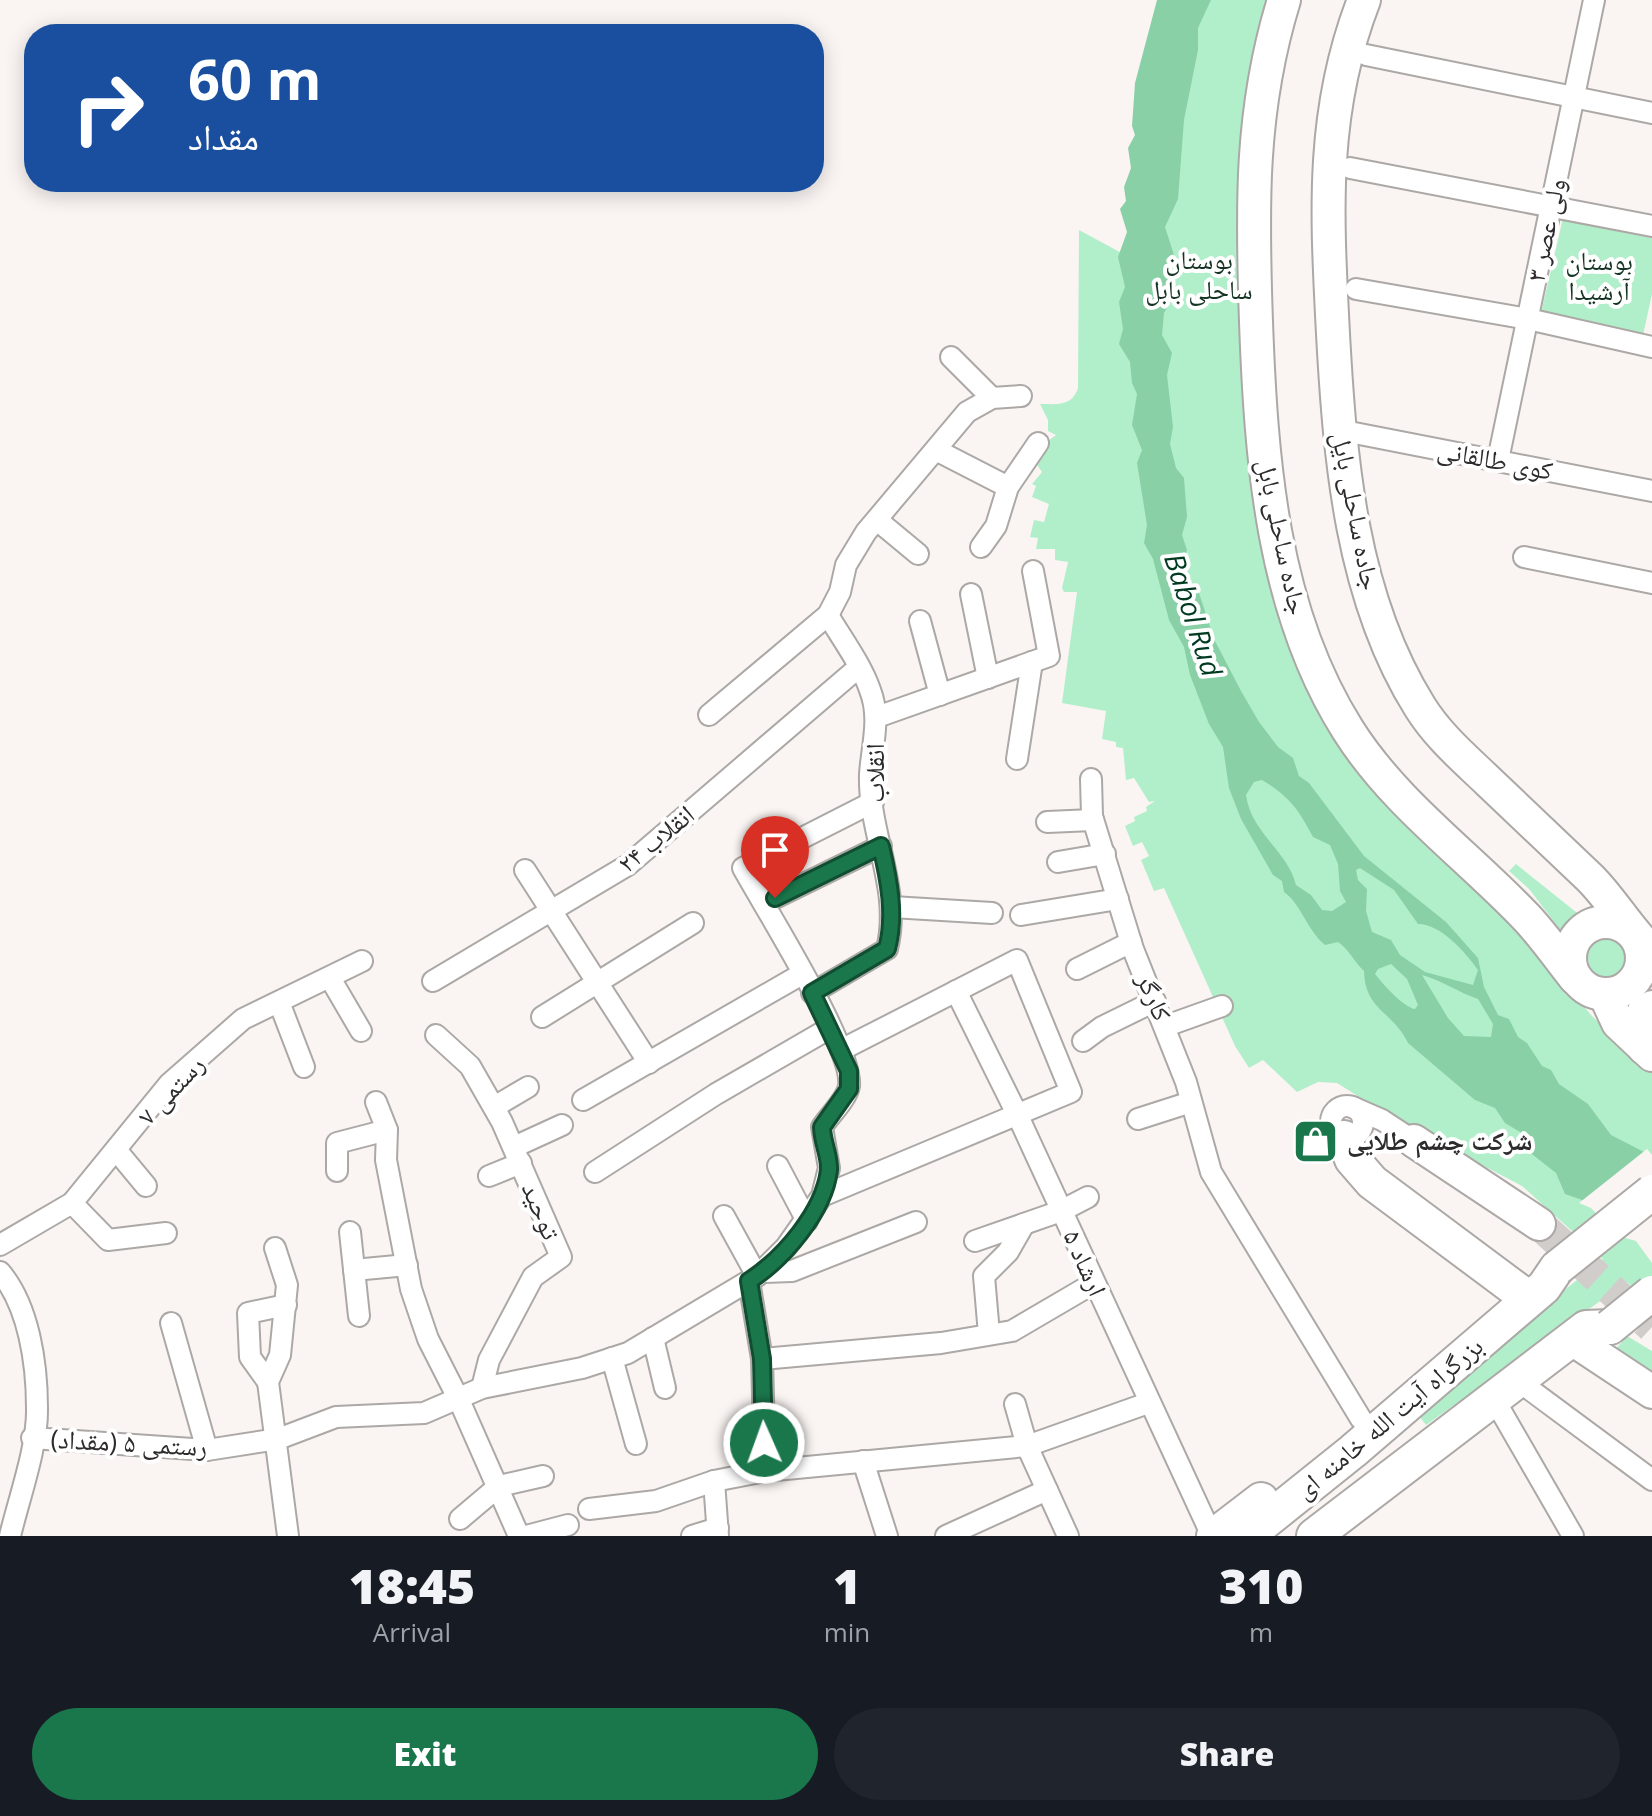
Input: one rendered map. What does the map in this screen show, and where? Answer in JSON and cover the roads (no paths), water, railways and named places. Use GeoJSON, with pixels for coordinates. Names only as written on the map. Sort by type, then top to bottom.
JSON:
{"type":"FeatureCollection","features":[{"type":"Feature","properties":{"kind":"highway"},"geometry":{"type":"LineString","coordinates":[[1349,1128],[1352,1159],[1372,1182],[1543,1284]]}},
{"type":"Feature","properties":{"kind":"highway","name":"بزرگراه آیت الله خامنه ای"},"geometry":{"type":"LineString","coordinates":[[1257,1520],[1438,1378],[1652,1192]]}},
{"type":"Feature","properties":{"kind":"highway","name":"بزرگراه آیت الله خامنه ای"},"geometry":{"type":"LineString","coordinates":[[1314,1536],[1586,1332],[1652,1293]]}},
{"type":"Feature","properties":{"kind":"highway"},"geometry":{"type":"LineString","coordinates":[[1213,1536],[1257,1520],[1361,1419],[1398,1394],[1438,1378]]}},
{"type":"Feature","properties":{"kind":"highway"},"geometry":{"type":"LineString","coordinates":[[1347,1536],[1448,1458],[1497,1396]]}},
{"type":"Feature","properties":{"kind":"main road","name":"جاده ساحلی بابل"},"geometry":{"type":"LineString","coordinates":[[1284,0],[1260,101],[1252,207],[1260,430],[1274,521],[1292,601],[1329,696],[1349,732],[1389,784],[1526,917],[1575,978]]}},
{"type":"Feature","properties":{"kind":"main road","name":"جاده ساحلی بایل"},"geometry":{"type":"LineString","coordinates":[[1364,0],[1343,63],[1328,154],[1326,200],[1343,473],[1369,586],[1396,662],[1419,706],[1449,744],[1592,880],[1642,942]]}},
{"type":"Feature","properties":{"kind":"main road"},"geometry":{"type":"LineString","coordinates":[[1634,995],[1587,990],[1575,978],[1569,954],[1581,932],[1605,922],[1642,942],[1642,959],[1634,995],[1618,1023],[1648,1052]]}},
{"type":"Feature","properties":{"kind":"main road"},"geometry":{"type":"LineString","coordinates":[[1414,1141],[1539,1224]]}},
{"type":"Feature","properties":{"kind":"main road"},"geometry":{"type":"LineString","coordinates":[[1586,1332],[1652,1392]]}},
{"type":"Feature","properties":{"kind":"street","name":"ولی عصر ۳"},"geometry":{"type":"LineString","coordinates":[[1498,460],[1594,0]]}},
{"type":"Feature","properties":{"kind":"street"},"geometry":{"type":"LineString","coordinates":[[1366,55],[1652,113]]}},
{"type":"Feature","properties":{"kind":"street"},"geometry":{"type":"LineString","coordinates":[[1350,168],[1652,226]]}},
{"type":"Feature","properties":{"kind":"street"},"geometry":{"type":"LineString","coordinates":[[1356,289],[1528,319],[1652,347]]}},
{"type":"Feature","properties":{"kind":"street"},"geometry":{"type":"LineString","coordinates":[[951,357],[992,398]]}},
{"type":"Feature","properties":{"kind":"street"},"geometry":{"type":"LineString","coordinates":[[709,715],[828,615],[840,592],[846,565],[877,520],[967,412],[992,398],[1021,396]]}},
{"type":"Feature","properties":{"kind":"street","name":"کوی طالقانی"},"geometry":{"type":"LineString","coordinates":[[1339,430],[1652,491]]}},
{"type":"Feature","properties":{"kind":"street"},"geometry":{"type":"LineString","coordinates":[[981,547],[996,526],[1008,487],[1038,443]]}},
{"type":"Feature","properties":{"kind":"street"},"geometry":{"type":"LineString","coordinates":[[936,450],[1008,487]]}},
{"type":"Feature","properties":{"kind":"street"},"geometry":{"type":"LineString","coordinates":[[877,520],[918,554]]}},
{"type":"Feature","properties":{"kind":"street"},"geometry":{"type":"LineString","coordinates":[[1524,557],[1652,583]]}},
{"type":"Feature","properties":{"kind":"street"},"geometry":{"type":"LineString","coordinates":[[1017,759],[1040,659],[1033,571]]}},
{"type":"Feature","properties":{"kind":"street"},"geometry":{"type":"LineString","coordinates":[[971,594],[988,678]]}},
{"type":"Feature","properties":{"kind":"street","name":"انقلاب"},"geometry":{"type":"LineString","coordinates":[[812,993],[887,949],[892,930],[892,907],[870,776],[877,717],[870,689],[828,615]]}},
{"type":"Feature","properties":{"kind":"street"},"geometry":{"type":"LineString","coordinates":[[920,621],[940,695]]}},
{"type":"Feature","properties":{"kind":"street"},"geometry":{"type":"LineString","coordinates":[[877,717],[1040,659]]}},
{"type":"Feature","properties":{"kind":"street","name":"انقلاب ۲۴"},"geometry":{"type":"LineString","coordinates":[[433,981],[553,913],[628,865],[859,667]]}},
{"type":"Feature","properties":{"kind":"street","name":"کارگر"},"geometry":{"type":"LineString","coordinates":[[1091,779],[1093,820],[1131,942],[1166,1026],[1211,1172],[1361,1419]]}},
{"type":"Feature","properties":{"kind":"street"},"geometry":{"type":"LineString","coordinates":[[757,1276],[807,1221],[822,1196],[829,1168],[822,1127],[849,1089],[849,1071],[812,993],[743,868],[873,802]]}},
{"type":"Feature","properties":{"kind":"street"},"geometry":{"type":"LineString","coordinates":[[1047,822],[1093,820]]}},
{"type":"Feature","properties":{"kind":"street"},"geometry":{"type":"LineString","coordinates":[[775,898],[881,846]]}},
{"type":"Feature","properties":{"kind":"street"},"geometry":{"type":"LineString","coordinates":[[1058,862],[1105,854]]}},
{"type":"Feature","properties":{"kind":"street"},"geometry":{"type":"LineString","coordinates":[[525,870],[649,1063]]}},
{"type":"Feature","properties":{"kind":"street"},"geometry":{"type":"LineString","coordinates":[[1021,915],[1118,899]]}},
{"type":"Feature","properties":{"kind":"street"},"geometry":{"type":"LineString","coordinates":[[892,907],[992,913]]}},
{"type":"Feature","properties":{"kind":"street"},"geometry":{"type":"LineString","coordinates":[[542,1017],[693,923]]}},
{"type":"Feature","properties":{"kind":"street"},"geometry":{"type":"LineString","coordinates":[[1077,969],[1131,942]]}},
{"type":"Feature","properties":{"kind":"street"},"geometry":{"type":"LineString","coordinates":[[822,1196],[1071,1092],[1017,960],[841,1050]]}},
{"type":"Feature","properties":{"kind":"street","name":"رستمی ۷"},"geometry":{"type":"LineString","coordinates":[[0,1245],[72,1203],[169,1084],[243,1019],[362,961]]}},
{"type":"Feature","properties":{"kind":"street"},"geometry":{"type":"LineString","coordinates":[[583,1100],[802,974]]}},
{"type":"Feature","properties":{"kind":"street"},"geometry":{"type":"LineString","coordinates":[[330,978],[361,1031]]}},
{"type":"Feature","properties":{"kind":"street","name":"ارشاد ۵"},"geometry":{"type":"LineString","coordinates":[[956,991],[1017,1114],[1148,1403],[1213,1536]]}},
{"type":"Feature","properties":{"kind":"street"},"geometry":{"type":"LineString","coordinates":[[1083,1041],[1102,1027],[1155,1001]]}},
{"type":"Feature","properties":{"kind":"street"},"geometry":{"type":"LineString","coordinates":[[279,1002],[304,1067]]}},
{"type":"Feature","properties":{"kind":"street"},"geometry":{"type":"LineString","coordinates":[[1166,1026],[1222,1006]]}},
{"type":"Feature","properties":{"kind":"street"},"geometry":{"type":"LineString","coordinates":[[595,1172],[716,1094],[830,1028]]}},
{"type":"Feature","properties":{"kind":"street","name":"توحید"},"geometry":{"type":"LineString","coordinates":[[436,1035],[470,1066],[494,1107],[561,1257],[533,1277],[489,1360],[482,1388]]}},
{"type":"Feature","properties":{"kind":"street"},"geometry":{"type":"LineString","coordinates":[[494,1107],[528,1087]]}},
{"type":"Feature","properties":{"kind":"street"},"geometry":{"type":"LineString","coordinates":[[376,1102],[387,1130],[386,1160],[407,1265],[428,1339],[499,1486],[519,1536]]}},
{"type":"Feature","properties":{"kind":"street"},"geometry":{"type":"LineString","coordinates":[[1138,1119],[1191,1102]]}},
{"type":"Feature","properties":{"kind":"street"},"geometry":{"type":"LineString","coordinates":[[1349,1128],[1382,1120],[1414,1141]]}},
{"type":"Feature","properties":{"kind":"street"},"geometry":{"type":"LineString","coordinates":[[489,1176],[562,1125]]}},
{"type":"Feature","properties":{"kind":"street"},"geometry":{"type":"LineString","coordinates":[[1349,1128],[1414,1141]]}},
{"type":"Feature","properties":{"kind":"street"},"geometry":{"type":"LineString","coordinates":[[337,1171],[337,1143],[387,1130]]}},
{"type":"Feature","properties":{"kind":"street"},"geometry":{"type":"LineString","coordinates":[[117,1151],[146,1186]]}},
{"type":"Feature","properties":{"kind":"street"},"geometry":{"type":"LineString","coordinates":[[778,1166],[807,1221]]}},
{"type":"Feature","properties":{"kind":"street"},"geometry":{"type":"LineString","coordinates":[[975,1241],[1061,1211],[1088,1197]]}},
{"type":"Feature","properties":{"kind":"street"},"geometry":{"type":"LineString","coordinates":[[72,1203],[108,1240],[166,1233]]}},
{"type":"Feature","properties":{"kind":"street"},"geometry":{"type":"LineString","coordinates":[[724,1216],[757,1276],[765,1471]]}},
{"type":"Feature","properties":{"kind":"street"},"geometry":{"type":"LineString","coordinates":[[757,1276],[792,1271],[916,1222]]}},
{"type":"Feature","properties":{"kind":"street"},"geometry":{"type":"LineString","coordinates":[[989,1334],[984,1276],[1008,1252],[1024,1224]]}},
{"type":"Feature","properties":{"kind":"street"},"geometry":{"type":"LineString","coordinates":[[350,1232],[359,1316]]}},
{"type":"Feature","properties":{"kind":"street"},"geometry":{"type":"LineString","coordinates":[[268,1382],[280,1355],[286,1305],[287,1285],[275,1248]]}},
{"type":"Feature","properties":{"kind":"street"},"geometry":{"type":"LineString","coordinates":[[354,1270],[407,1265]]}},
{"type":"Feature","properties":{"kind":"street"},"geometry":{"type":"LineString","coordinates":[[0,1272],[20,1304],[28,1334],[37,1410],[10,1536]]}},
{"type":"Feature","properties":{"kind":"street","name":"رستمی ۵ (مقداد)"},"geometry":{"type":"LineString","coordinates":[[32,1438],[207,1450],[278,1439],[336,1417],[424,1413],[482,1388],[582,1368],[612,1358],[653,1338],[757,1276]]}},
{"type":"Feature","properties":{"kind":"street"},"geometry":{"type":"LineString","coordinates":[[762,1359],[941,1343],[1012,1331],[1094,1283]]}},
{"type":"Feature","properties":{"kind":"street"},"geometry":{"type":"LineString","coordinates":[[286,1305],[248,1313],[250,1357],[268,1382],[278,1439],[288,1536]]}},
{"type":"Feature","properties":{"kind":"street"},"geometry":{"type":"LineString","coordinates":[[171,1323],[207,1450]]}},
{"type":"Feature","properties":{"kind":"street"},"geometry":{"type":"LineString","coordinates":[[653,1338],[665,1388]]}},
{"type":"Feature","properties":{"kind":"street"},"geometry":{"type":"LineString","coordinates":[[612,1358],[636,1444]]}},
{"type":"Feature","properties":{"kind":"street"},"geometry":{"type":"LineString","coordinates":[[1497,1396],[1652,1480]]}},
{"type":"Feature","properties":{"kind":"street"},"geometry":{"type":"LineString","coordinates":[[1497,1396],[1573,1536]]}},
{"type":"Feature","properties":{"kind":"street"},"geometry":{"type":"LineString","coordinates":[[589,1509],[656,1501],[714,1481],[765,1471],[1027,1446],[1148,1403]]}},
{"type":"Feature","properties":{"kind":"street"},"geometry":{"type":"LineString","coordinates":[[1015,1404],[1027,1446],[1068,1536]]}},
{"type":"Feature","properties":{"kind":"street"},"geometry":{"type":"LineString","coordinates":[[863,1461],[887,1536]]}},
{"type":"Feature","properties":{"kind":"street"},"geometry":{"type":"LineString","coordinates":[[460,1519],[499,1486],[543,1476]]}},
{"type":"Feature","properties":{"kind":"street"},"geometry":{"type":"LineString","coordinates":[[692,1536],[718,1532],[714,1481]]}},
{"type":"Feature","properties":{"kind":"street"},"geometry":{"type":"LineString","coordinates":[[946,1536],[1047,1490]]}},
{"type":"Feature","properties":{"kind":"street"},"geometry":{"type":"LineString","coordinates":[[526,1536],[568,1525]]}},
{"type":"Feature","properties":{"kind":"water","name":"Babol Rud"},"geometry":{"type":"Polygon","coordinates":[[[1157,0],[1211,0],[1198,28],[1198,50],[1184,120],[1178,199],[1165,227],[1174,255],[1170,271],[1172,300],[1164,313],[1162,335],[1172,353],[1167,375],[1173,427],[1170,444],[1176,468],[1184,478],[1187,517],[1182,535],[1187,550],[1184,558],[1188,581],[1199,593],[1214,639],[1241,691],[1278,747],[1293,758],[1299,776],[1309,783],[1364,856],[1446,922],[1478,958],[1484,987],[1498,1015],[1509,1019],[1518,1037],[1527,1043],[1542,1066],[1551,1070],[1559,1084],[1588,1104],[1611,1135],[1644,1152],[1640,1241],[1588,1202],[1565,1194],[1556,1173],[1528,1151],[1520,1132],[1505,1123],[1495,1108],[1475,1100],[1408,1043],[1402,1032],[1374,1003],[1364,971],[1348,952],[1338,942],[1325,945],[1313,932],[1295,903],[1284,892],[1282,881],[1273,875],[1241,819],[1229,788],[1223,747],[1209,724],[1190,675],[1184,647],[1169,620],[1153,559],[1144,543],[1147,525],[1137,463],[1142,450],[1132,425],[1137,394],[1132,383],[1130,362],[1119,344],[1123,329],[1119,302],[1125,287],[1118,257],[1127,232],[1120,209],[1126,201],[1124,187],[1131,168],[1128,148],[1135,135],[1132,126],[1135,83],[1157,0]],[[1262,780],[1254,782],[1246,795],[1249,808],[1286,862],[1296,885],[1311,895],[1322,910],[1332,911],[1346,902],[1340,891],[1338,864],[1330,845],[1313,837],[1298,811],[1279,792],[1262,780]],[[1360,868],[1356,870],[1358,880],[1367,889],[1366,911],[1372,932],[1391,940],[1400,955],[1425,972],[1473,985],[1478,970],[1459,948],[1444,934],[1418,924],[1394,890],[1360,868]],[[1391,964],[1378,969],[1375,974],[1388,989],[1415,1009],[1418,1005],[1407,979],[1391,964]],[[1422,975],[1448,1018],[1464,1036],[1491,1037],[1493,1024],[1478,999],[1422,975]]]}},
{"type":"Feature","properties":{"kind":"tunnel"},"geometry":{"type":"LineString","coordinates":[[1539,1224],[1652,1327]]}},
{"type":"Feature","properties":{"kind":"place","name":"شرکت چشم طلایی"},"geometry":{"type":"Point","coordinates":[1316,1141]}},
{"type":"Feature","properties":{"kind":"park label","name":"بوستان ساحلی بابل"},"geometry":{"type":"Point","coordinates":[1199,275]}},
{"type":"Feature","properties":{"kind":"park label","name":"بوستان آرشیدا"},"geometry":{"type":"Point","coordinates":[1599,276]}}]}
